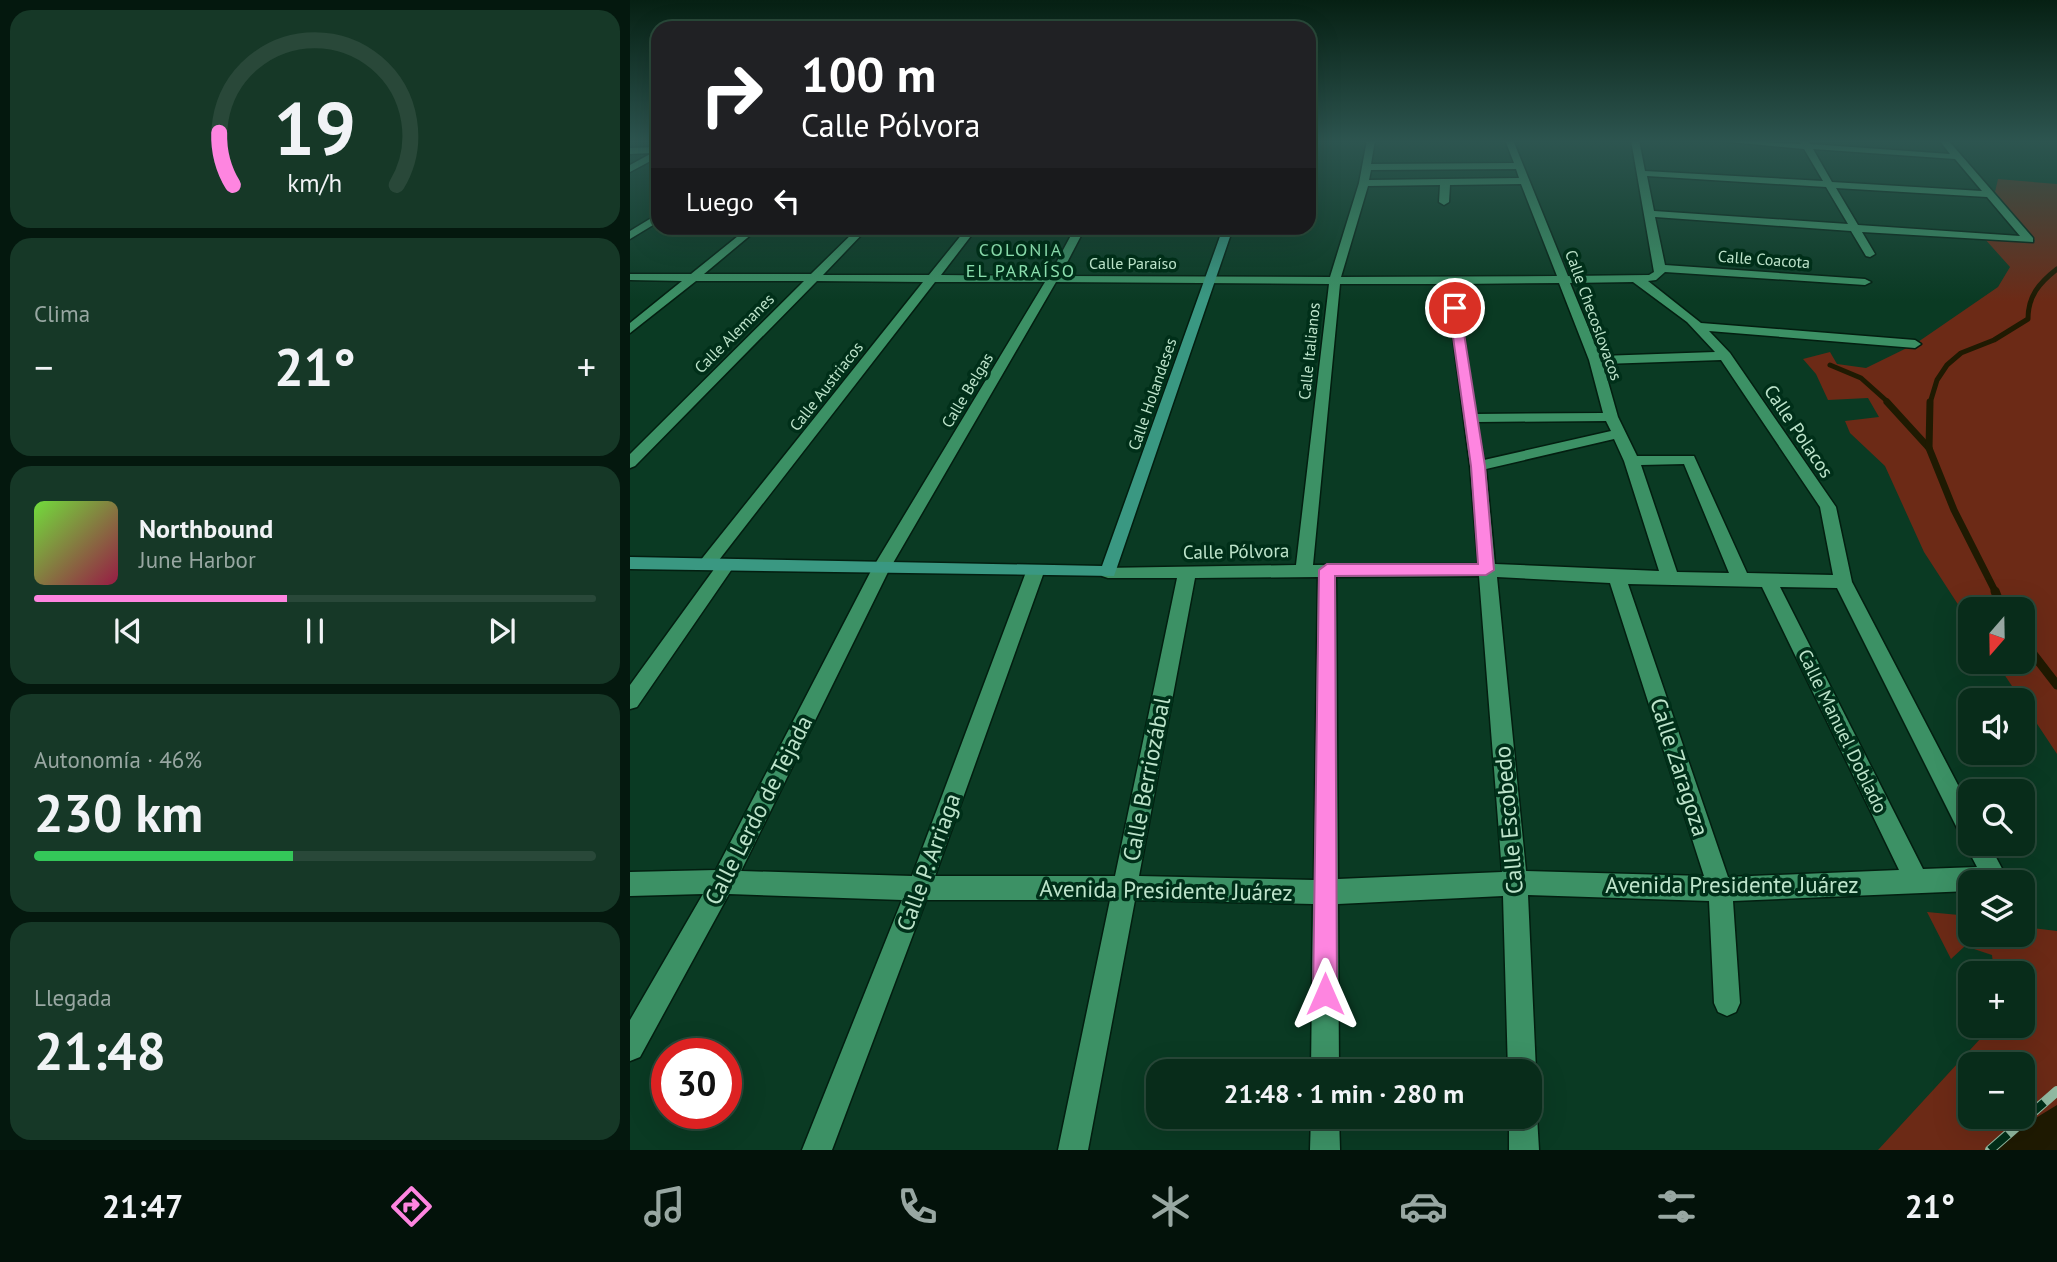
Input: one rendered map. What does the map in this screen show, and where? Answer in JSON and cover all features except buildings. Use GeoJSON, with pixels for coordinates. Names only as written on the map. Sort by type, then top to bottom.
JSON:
{"type":"FeatureCollection","features":[{"type":"Feature","properties":{"kind":"street","name":"Calle Italianos"},"geometry":{"type":"LineString","coordinates":[[1304,570],[1335,279],[1361,194]]}},
{"type":"Feature","properties":{"kind":"street"},"geometry":{"type":"LineString","coordinates":[[1444,194],[1444,202]]}},
{"type":"Feature","properties":{"kind":"street","name":"Calle Checoslovacos"},"geometry":{"type":"LineString","coordinates":[[1529,194],[1595,360],[1611,416],[1632,461],[1670,578]]}},
{"type":"Feature","properties":{"kind":"street"},"geometry":{"type":"LineString","coordinates":[[1637,279],[1652,278],[1659,273],[1660,268],[1645,194]]}},
{"type":"Feature","properties":{"kind":"street"},"geometry":{"type":"LineString","coordinates":[[1835,194],[1870,254]]}},
{"type":"Feature","properties":{"kind":"street"},"geometry":{"type":"LineString","coordinates":[[1650,214],[2029,240],[1990,194],[1985,194]]}},
{"type":"Feature","properties":{"kind":"street"},"geometry":{"type":"LineString","coordinates":[[630,236],[651,222]]}},
{"type":"Feature","properties":{"kind":"street"},"geometry":{"type":"LineString","coordinates":[[630,329],[745,235]]}},
{"type":"Feature","properties":{"kind":"street","name":"Calle Alemanes"},"geometry":{"type":"LineString","coordinates":[[630,463],[856,235]]}},
{"type":"Feature","properties":{"kind":"street","name":"Calle Austriacos"},"geometry":{"type":"LineString","coordinates":[[706,565],[967,235]]}},
{"type":"Feature","properties":{"kind":"street","name":"Calle Belgas"},"geometry":{"type":"LineString","coordinates":[[881,569],[1076,235]]}},
{"type":"Feature","properties":{"kind":"street","name":"Calle Holandeses"},"geometry":{"type":"LineString","coordinates":[[1108,572],[1226,235]]}},
{"type":"Feature","properties":{"kind":"street","name":"Calle Coacota"},"geometry":{"type":"LineString","coordinates":[[1660,268],[1865,282]]}},
{"type":"Feature","properties":{"kind":"street","name":"Calle Paraíso"},"geometry":{"type":"LineString","coordinates":[[630,277],[1451,281],[1637,279]]}},
{"type":"Feature","properties":{"kind":"street","name":"Calle Polacos"},"geometry":{"type":"LineString","coordinates":[[1637,279],[1694,323],[1725,356],[1828,508],[1843,582],[1958,807]]}},
{"type":"Feature","properties":{"kind":"street","name":"Calle Escobedo"},"geometry":{"type":"LineString","coordinates":[[1451,281],[1478,466],[1515,883],[1522,1059]]}},
{"type":"Feature","properties":{"kind":"street"},"geometry":{"type":"LineString","coordinates":[[1694,323],[1915,344]]}},
{"type":"Feature","properties":{"kind":"street"},"geometry":{"type":"LineString","coordinates":[[1595,360],[1725,356]]}},
{"type":"Feature","properties":{"kind":"street"},"geometry":{"type":"LineString","coordinates":[[1469,418],[1611,416]]}},
{"type":"Feature","properties":{"kind":"street"},"geometry":{"type":"LineString","coordinates":[[1478,466],[1618,434]]}},
{"type":"Feature","properties":{"kind":"street"},"geometry":{"type":"LineString","coordinates":[[1632,461],[1689,459],[1741,580]]}},
{"type":"Feature","properties":{"kind":"street","name":"Calle Pólvora"},"geometry":{"type":"LineString","coordinates":[[630,563],[1035,572],[1486,570],[1617,577],[1843,582]]}},
{"type":"Feature","properties":{"kind":"street"},"geometry":{"type":"LineString","coordinates":[[630,701],[726,565]]}},
{"type":"Feature","properties":{"kind":"street","name":"Calle Lerdo de Tejada"},"geometry":{"type":"LineString","coordinates":[[630,1047],[723,882],[881,569]]}},
{"type":"Feature","properties":{"kind":"street"},"geometry":{"type":"LineString","coordinates":[[1325,1059],[1327,570]]}},
{"type":"Feature","properties":{"kind":"street","name":"Calle P. Arriaga"},"geometry":{"type":"LineString","coordinates":[[817,1150],[919,888],[1035,572]]}},
{"type":"Feature","properties":{"kind":"street","name":"Calle Berriozábal"},"geometry":{"type":"LineString","coordinates":[[1073,1150],[1186,573]]}},
{"type":"Feature","properties":{"kind":"street","name":"Calle Zaragoza"},"geometry":{"type":"LineString","coordinates":[[1617,577],[1720,889],[1727,1003]]}},
{"type":"Feature","properties":{"kind":"street","name":"Calle Manuel Doblado"},"geometry":{"type":"LineString","coordinates":[[1768,581],[1917,881]]}},
{"type":"Feature","properties":{"kind":"street","name":"Avenida Presidente Juárez"},"geometry":{"type":"LineString","coordinates":[[630,884],[723,882],[919,888],[1326,892],[1515,883],[1720,889],[1995,878],[1983,856]]}},
{"type":"Feature","properties":{"kind":"street"},"geometry":{"type":"LineString","coordinates":[[1325,1129],[1325,1150]]}},
{"type":"Feature","properties":{"kind":"street"},"geometry":{"type":"LineString","coordinates":[[1523,1129],[1524,1150]]}},
{"type":"Feature","properties":{"kind":"shaded area"},"geometry":{"type":"Polygon","coordinates":[[[1996,194],[2057,194],[2057,754],[2035,721],[2035,688],[2013,688],[2004,674],[2035,674],[2035,597],[1958,597],[1958,604],[1924,552],[1885,466],[1850,433],[1845,421],[1879,417],[1868,398],[1828,400],[1816,374],[1803,359],[1830,352],[1837,364],[1866,368],[1915,344],[1998,287],[2010,267],[1984,238],[2035,241],[1996,194]]]}},
{"type":"Feature","properties":{"kind":"shaded area"},"geometry":{"type":"Polygon","coordinates":[[[1927,912],[1958,915],[1958,947],[1964,947],[1951,959],[1927,912]]]}},
{"type":"Feature","properties":{"kind":"shaded area"},"geometry":{"type":"Polygon","coordinates":[[[2035,928],[2057,931],[2057,1150],[1878,1150],[1958,1063],[1958,1129],[2035,1129],[2035,1052],[1968,1052],[1981,1038],[2035,1038],[2035,961],[1993,961],[1992,955],[1968,947],[2035,947],[2035,928]]]}},
{"type":"Feature","properties":{"kind":"shaded area"},"geometry":{"type":"Polygon","coordinates":[[[2057,1105],[2057,1150],[1993,1150],[2006,1136],[2018,1129],[2035,1129],[2035,1118],[2057,1105]]]}},
{"type":"Feature","properties":{"kind":"waterway"},"geometry":{"type":"LineString","coordinates":[[1930,403],[1937,380],[1947,365],[1961,353],[1994,340],[2028,319],[2030,303],[2036,291],[2057,269]]}},
{"type":"Feature","properties":{"kind":"waterway"},"geometry":{"type":"LineString","coordinates":[[1830,365],[1861,378],[1889,403]]}},
{"type":"Feature","properties":{"kind":"waterway"},"geometry":{"type":"LineString","coordinates":[[1887,402],[1929,448]]}},
{"type":"Feature","properties":{"kind":"waterway"},"geometry":{"type":"LineString","coordinates":[[1929,448],[1930,402]]}},
{"type":"Feature","properties":{"kind":"waterway"},"geometry":{"type":"LineString","coordinates":[[1929,448],[1954,510],[1995,591]]}},
{"type":"Feature","properties":{"kind":"waterway"},"geometry":{"type":"LineString","coordinates":[[1995,591],[1997,597]]}},
{"type":"Feature","properties":{"kind":"waterway"},"geometry":{"type":"LineString","coordinates":[[2035,657],[2057,685]]}},
{"type":"Feature","properties":{"kind":"railway"},"geometry":{"type":"LineString","coordinates":[[1990,1150],[2057,1091]]}},
{"type":"Feature","properties":{"kind":"district","name":"COLONIA EL PARAÍSO"},"geometry":{"type":"Point","coordinates":[1021,259]}},
{"type":"Feature","properties":{"kind":"route"},"geometry":{"type":"LineString","coordinates":[[1325,994],[1327,570],[1486,570],[1478,466],[1455,308]]}}]}
